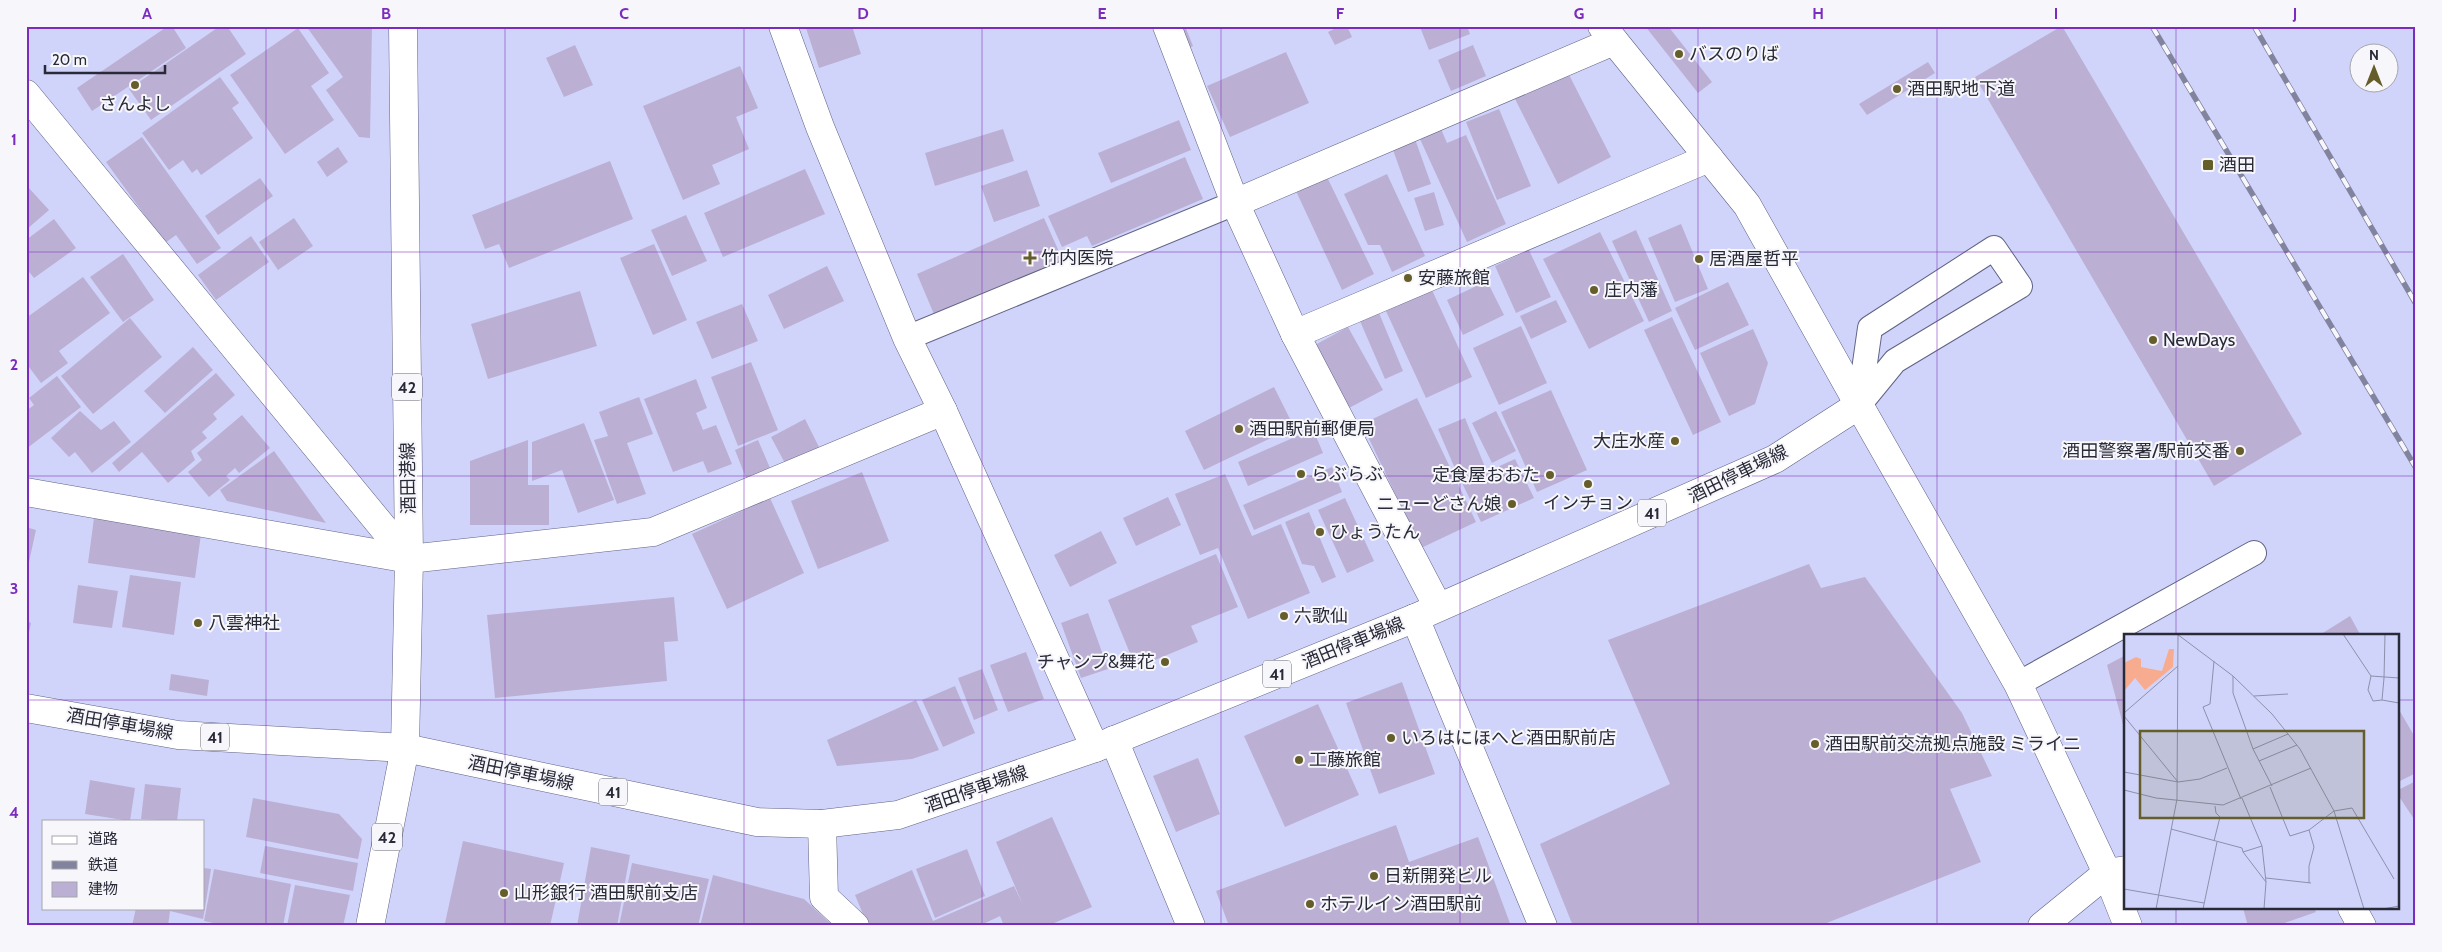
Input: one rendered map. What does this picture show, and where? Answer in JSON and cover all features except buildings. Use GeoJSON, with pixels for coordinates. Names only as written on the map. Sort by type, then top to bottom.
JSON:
{"type":"FeatureCollection","features":[{"type":"Feature","properties":{"kind":"street","name":"酒田港線"},"geometry":{"type":"LineString","coordinates":[[370,926],[405,748],[409,560],[404,26]]}},
{"type":"Feature","properties":{"kind":"street"},"geometry":{"type":"LineString","coordinates":[[783,26],[820,127],[907,338],[1105,744],[1191,926]]}},
{"type":"Feature","properties":{"kind":"street"},"geometry":{"type":"LineString","coordinates":[[1168,26],[1235,203],[1427,613],[1543,926]]}},
{"type":"Feature","properties":{"kind":"street"},"geometry":{"type":"LineString","coordinates":[[1235,203],[1608,34],[1747,205],[2018,684],[2117,872],[2124,906]]}},
{"type":"Feature","properties":{"kind":"street"},"geometry":{"type":"LineString","coordinates":[[26,94],[409,560]]}},
{"type":"Feature","properties":{"kind":"street"},"geometry":{"type":"LineString","coordinates":[[1295,334],[1709,158]]}},
{"type":"Feature","properties":{"kind":"street","name":"酒田停車場線"},"geometry":{"type":"LineString","coordinates":[[26,708],[178,735],[405,748],[757,822],[822,824],[898,815],[1105,744],[1427,613],[1775,459],[1859,405]]}},
{"type":"Feature","properties":{"kind":"street"},"geometry":{"type":"LineString","coordinates":[[26,492],[409,560],[653,532],[943,410]]}},
{"type":"Feature","properties":{"kind":"street"},"geometry":{"type":"LineString","coordinates":[[822,824],[824,897],[855,926]]}},
{"type":"Feature","properties":{"kind":"street"},"geometry":{"type":"LineString","coordinates":[[2042,926],[2117,872]]}},
{"type":"Feature","properties":{"kind":"street"},"geometry":{"type":"LineString","coordinates":[[2125,910],[2128,926]]}},
{"type":"Feature","properties":{"kind":"street"},"geometry":{"type":"LineString","coordinates":[[2353,910],[2362,926]]}},
{"type":"Feature","properties":{"kind":"lane"},"geometry":{"type":"LineString","coordinates":[[907,338],[1235,203]]}},
{"type":"Feature","properties":{"kind":"lane"},"geometry":{"type":"LineString","coordinates":[[1994,248],[2020,286],[1894,361],[1859,405],[1870,328],[1994,248]]}},
{"type":"Feature","properties":{"kind":"lane"},"geometry":{"type":"LineString","coordinates":[[2018,684],[2254,554]]}},
{"type":"Feature","properties":{"kind":"railway"},"geometry":{"type":"LineString","coordinates":[[2152,26],[2416,468]]}},
{"type":"Feature","properties":{"kind":"railway"},"geometry":{"type":"LineString","coordinates":[[2254,26],[2416,304]]}},
{"type":"Feature","properties":{"kind":"place","name":"バスのりば"},"geometry":{"type":"Point","coordinates":[1679,54]}},
{"type":"Feature","properties":{"kind":"place","name":"さんよし"},"geometry":{"type":"Point","coordinates":[135,85]}},
{"type":"Feature","properties":{"kind":"place","name":"酒田駅地下道"},"geometry":{"type":"Point","coordinates":[1897,89]}},
{"type":"Feature","properties":{"kind":"place","name":"酒田"},"geometry":{"type":"Point","coordinates":[2208,165]}},
{"type":"Feature","properties":{"kind":"place","name":"竹内医院"},"geometry":{"type":"Point","coordinates":[1030,258]}},
{"type":"Feature","properties":{"kind":"place","name":"居酒屋哲平"},"geometry":{"type":"Point","coordinates":[1699,259]}},
{"type":"Feature","properties":{"kind":"place","name":"安藤旅館"},"geometry":{"type":"Point","coordinates":[1408,278]}},
{"type":"Feature","properties":{"kind":"place","name":"庄内藩"},"geometry":{"type":"Point","coordinates":[1594,290]}},
{"type":"Feature","properties":{"kind":"place","name":"NewDays"},"geometry":{"type":"Point","coordinates":[2153,340]}},
{"type":"Feature","properties":{"kind":"place","name":"酒田駅前郵便局"},"geometry":{"type":"Point","coordinates":[1239,429]}},
{"type":"Feature","properties":{"kind":"place","name":"大庄水産"},"geometry":{"type":"Point","coordinates":[1675,441]}},
{"type":"Feature","properties":{"kind":"place","name":"酒田警察署/駅前交番"},"geometry":{"type":"Point","coordinates":[2240,451]}},
{"type":"Feature","properties":{"kind":"place","name":"らぶらぶ"},"geometry":{"type":"Point","coordinates":[1301,474]}},
{"type":"Feature","properties":{"kind":"place","name":"定食屋おおた"},"geometry":{"type":"Point","coordinates":[1550,475]}},
{"type":"Feature","properties":{"kind":"place","name":"インチョン"},"geometry":{"type":"Point","coordinates":[1588,484]}},
{"type":"Feature","properties":{"kind":"place","name":"ニューどさん娘"},"geometry":{"type":"Point","coordinates":[1512,504]}},
{"type":"Feature","properties":{"kind":"place","name":"ひょうたん"},"geometry":{"type":"Point","coordinates":[1320,532]}},
{"type":"Feature","properties":{"kind":"place","name":"六歌仙"},"geometry":{"type":"Point","coordinates":[1284,616]}},
{"type":"Feature","properties":{"kind":"place","name":"八雲神社"},"geometry":{"type":"Point","coordinates":[198,623]}},
{"type":"Feature","properties":{"kind":"place","name":"チャンプ&舞花"},"geometry":{"type":"Point","coordinates":[1165,662]}},
{"type":"Feature","properties":{"kind":"place","name":"いろはにほへと酒田駅前店"},"geometry":{"type":"Point","coordinates":[1391,738]}},
{"type":"Feature","properties":{"kind":"place","name":"酒田駅前交流拠点施設 ミライニ"},"geometry":{"type":"Point","coordinates":[1815,744]}},
{"type":"Feature","properties":{"kind":"place","name":"工藤旅館"},"geometry":{"type":"Point","coordinates":[1299,760]}},
{"type":"Feature","properties":{"kind":"place","name":"日新開発ビル"},"geometry":{"type":"Point","coordinates":[1374,876]}},
{"type":"Feature","properties":{"kind":"place","name":"山形銀行 酒田駅前支店"},"geometry":{"type":"Point","coordinates":[504,893]}},
{"type":"Feature","properties":{"kind":"place","name":"ホテルイン酒田駅前"},"geometry":{"type":"Point","coordinates":[1310,904]}}]}
